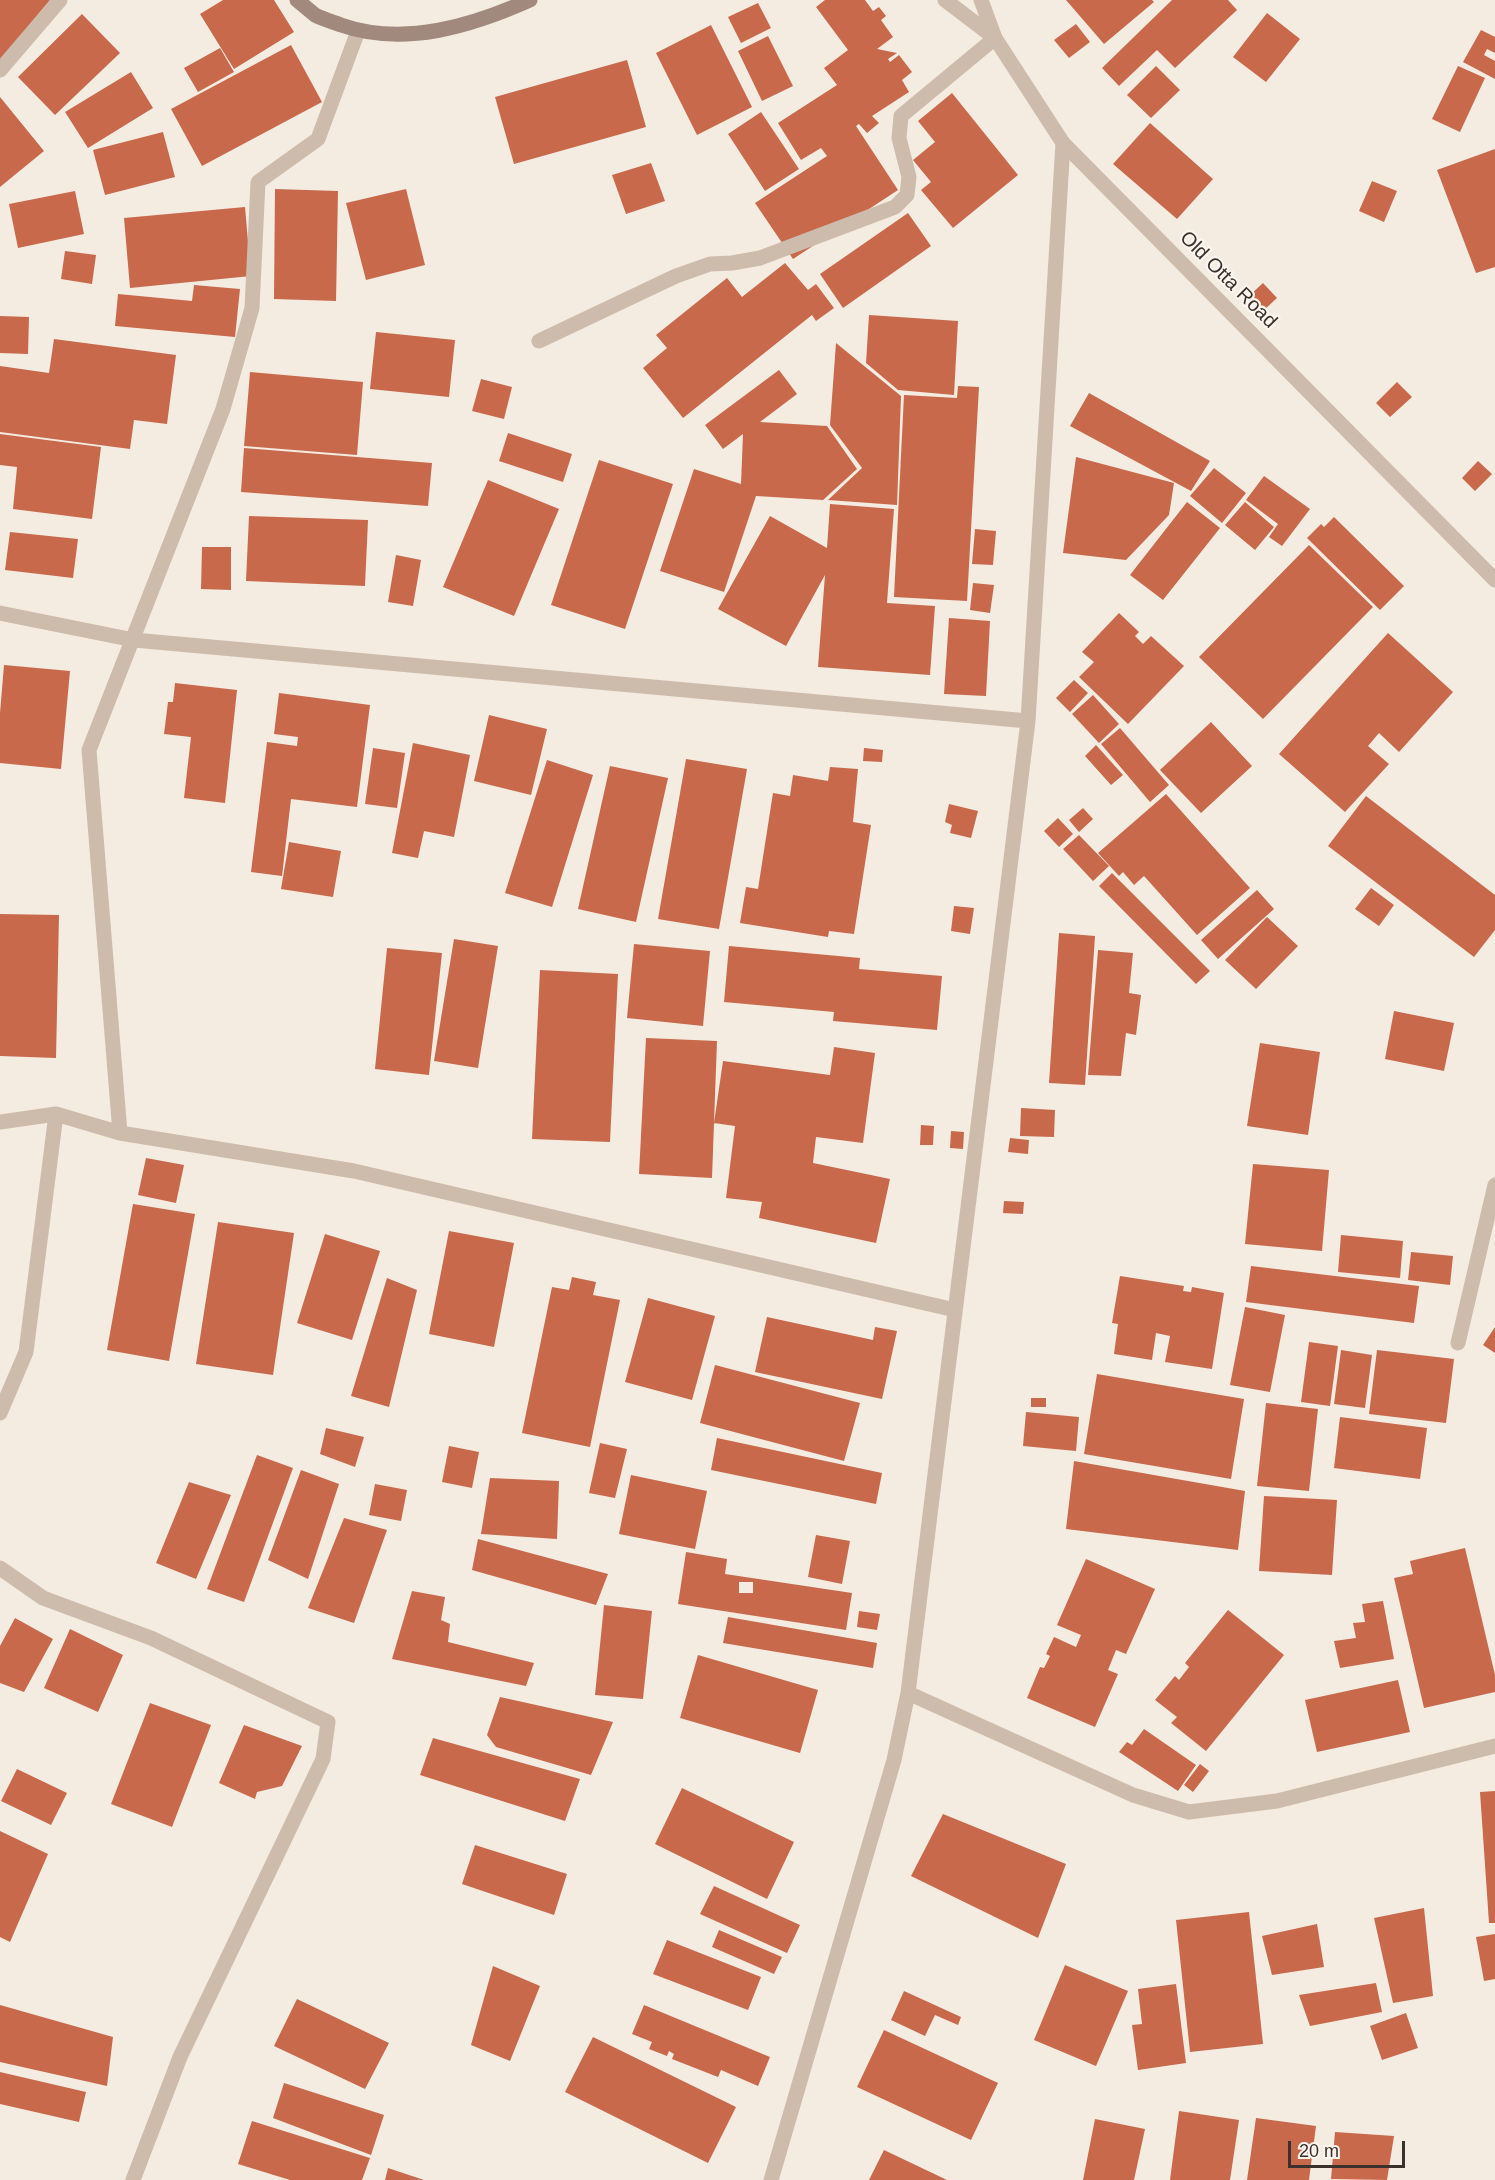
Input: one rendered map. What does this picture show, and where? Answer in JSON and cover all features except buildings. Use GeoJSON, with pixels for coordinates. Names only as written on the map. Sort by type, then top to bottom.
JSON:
{"type":"FeatureCollection","features":[{"type":"Feature","properties":{"kind":"main road"},"geometry":{"type":"LineString","coordinates":[[297,0],[317,16],[358,31],[389,35],[429,33],[497,15],[530,0]]}},
{"type":"Feature","properties":{"kind":"street"},"geometry":{"type":"LineString","coordinates":[[0,70],[60,0]]}},
{"type":"Feature","properties":{"kind":"street","name":"Old Otta Road"},"geometry":{"type":"LineString","coordinates":[[945,0],[995,38],[1063,143],[1495,580]]}},
{"type":"Feature","properties":{"kind":"street"},"geometry":{"type":"LineString","coordinates":[[539,341],[676,276],[710,264],[732,264],[760,258],[895,207],[908,195],[909,177],[899,138],[901,116],[995,38],[981,0]]}},
{"type":"Feature","properties":{"kind":"street"},"geometry":{"type":"LineString","coordinates":[[120,1133],[89,750],[223,409],[252,308],[258,182],[318,139],[358,31]]}},
{"type":"Feature","properties":{"kind":"street"},"geometry":{"type":"LineString","coordinates":[[771,2180],[894,1760],[908,1693],[1028,721],[1063,143]]}},
{"type":"Feature","properties":{"kind":"street"},"geometry":{"type":"LineString","coordinates":[[0,613],[134,640],[1028,721]]}},
{"type":"Feature","properties":{"kind":"street"},"geometry":{"type":"LineString","coordinates":[[0,1122],[56,1114],[120,1133],[354,1171],[955,1310]]}},
{"type":"Feature","properties":{"kind":"street"},"geometry":{"type":"LineString","coordinates":[[0,1413],[26,1352],[56,1114]]}},
{"type":"Feature","properties":{"kind":"street"},"geometry":{"type":"LineString","coordinates":[[1458,1343],[1495,1185]]}},
{"type":"Feature","properties":{"kind":"street"},"geometry":{"type":"LineString","coordinates":[[0,1568],[43,1598],[151,1638],[328,1722],[323,1759],[180,2057],[133,2180]]}},
{"type":"Feature","properties":{"kind":"street"},"geometry":{"type":"LineString","coordinates":[[908,1693],[1133,1795],[1189,1812],[1277,1801],[1495,1746]]}}]}
